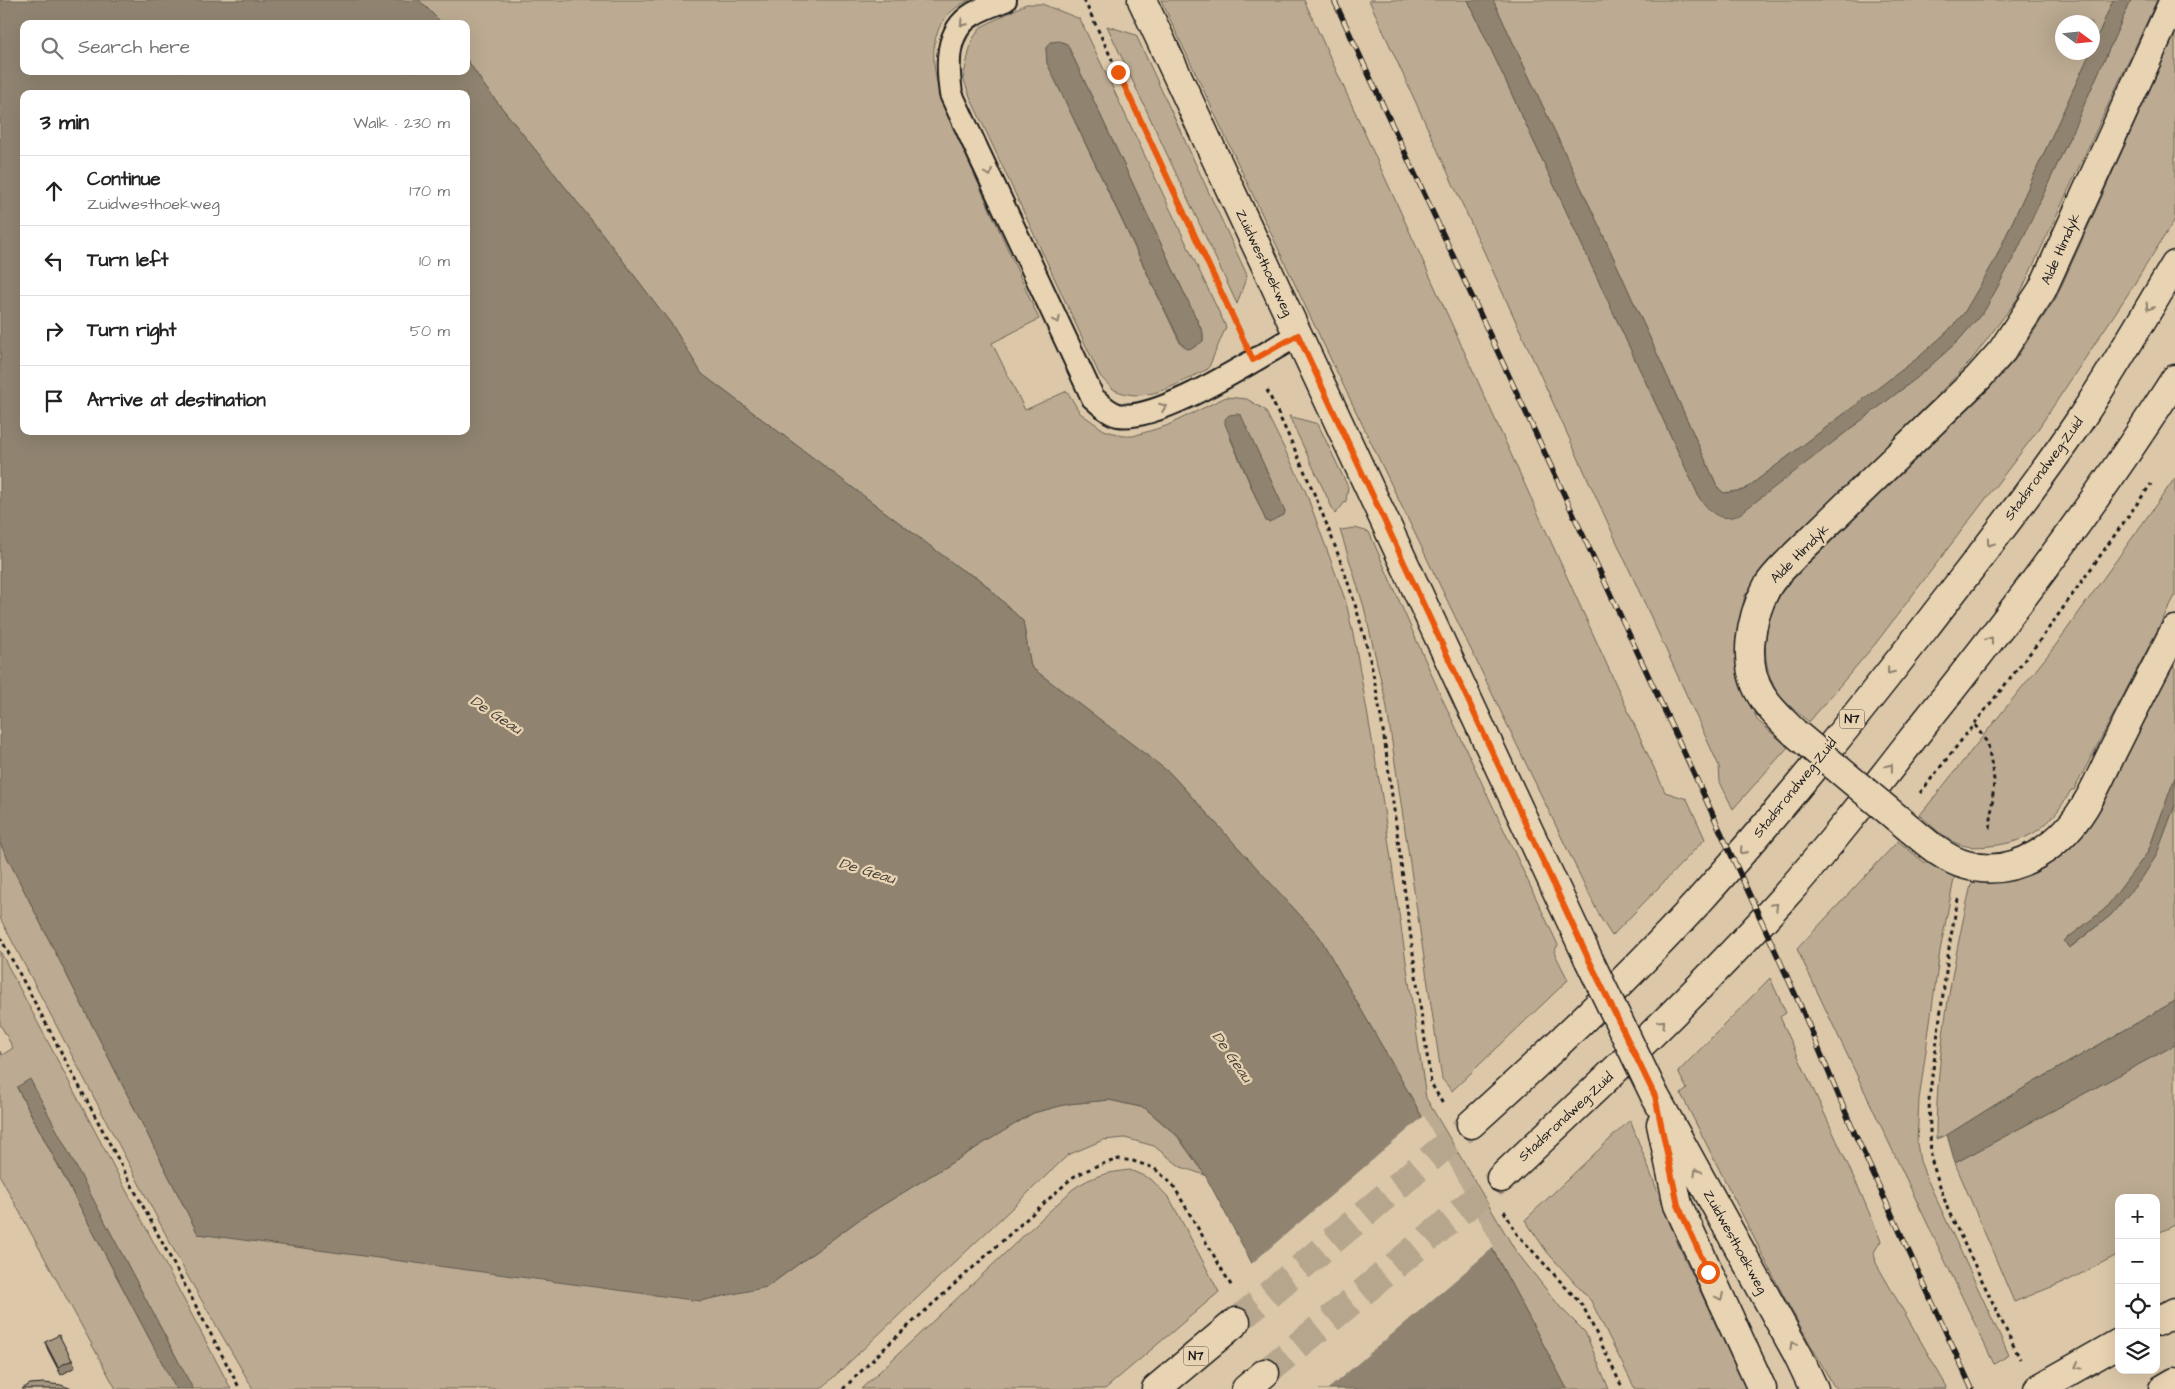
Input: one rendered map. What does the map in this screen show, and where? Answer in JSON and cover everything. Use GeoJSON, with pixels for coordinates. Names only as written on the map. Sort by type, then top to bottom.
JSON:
{"type":"FeatureCollection","features":[{"type":"Feature","properties":{"kind":"main road","name":"Zuidwesthoekweg"},"geometry":{"type":"LineString","coordinates":[[1142,0],[1589,960],[1655,1096],[1798,1355],[1814,1389]]}},
{"type":"Feature","properties":{"kind":"main road","name":"Alde Himdyk"},"geometry":{"type":"LineString","coordinates":[[1974,867],[1935,850],[1795,733],[1770,708],[1760,694],[1750,660],[1756,615],[1767,586],[1795,555],[1978,378],[2002,351],[2042,290],[2174,0]]}},
{"type":"Feature","properties":{"kind":"main road","name":"Stadsrondweg-Zuid"},"geometry":{"type":"LineString","coordinates":[[1471,1124],[1535,1067],[1642,961],[1698,902],[1767,824],[1987,548],[2066,439],[2175,265]]}},
{"type":"Feature","properties":{"kind":"main road","name":"Stadsrondweg-Zuid"},"geometry":{"type":"LineString","coordinates":[[1501,1178],[1601,1084],[1791,888],[1958,682],[2061,547],[2175,379]]}},
{"type":"Feature","properties":{"kind":"main road"},"geometry":{"type":"LineString","coordinates":[[1974,867],[2015,866],[2038,856],[2063,833],[2089,801],[2175,630]]}},
{"type":"Feature","properties":{"kind":"main road","name":"Zuidwesthoekweg"},"geometry":{"type":"LineString","coordinates":[[1655,1096],[1678,1205],[1762,1389]]}},
{"type":"Feature","properties":{"kind":"main road"},"geometry":{"type":"LineString","coordinates":[[2160,1320],[2175,1312]]}},
{"type":"Feature","properties":{"kind":"main road","name":"N7"},"geometry":{"type":"LineString","coordinates":[[1156,1389],[1236,1322]]}},
{"type":"Feature","properties":{"kind":"main road"},"geometry":{"type":"LineString","coordinates":[[2038,1389],[2115,1346]]}},
{"type":"Feature","properties":{"kind":"main road"},"geometry":{"type":"LineString","coordinates":[[2162,1389],[2175,1382]]}},
{"type":"Feature","properties":{"kind":"lane"},"geometry":{"type":"LineString","coordinates":[[1005,0],[973,14],[960,25],[953,36],[949,50],[952,94],[1093,398],[1106,410],[1117,415],[1130,416],[1149,413],[1184,399],[1298,335]]}},
{"type":"Feature","properties":{"kind":"path"},"geometry":{"type":"LineString","coordinates":[[1084,0],[1306,472],[1330,530],[1354,602],[1371,664],[1389,776],[1430,1082],[1445,1108]]}},
{"type":"Feature","properties":{"kind":"path"},"geometry":{"type":"LineString","coordinates":[[1975,725],[1988,744],[1994,780],[1991,824],[1974,867],[1950,942],[1929,1100],[1931,1159],[1948,1210],[2021,1362]]}},
{"type":"Feature","properties":{"kind":"path"},"geometry":{"type":"LineString","coordinates":[[0,938],[240,1389]]}},
{"type":"Feature","properties":{"kind":"path"},"geometry":{"type":"LineString","coordinates":[[843,1389],[894,1339],[1073,1177],[1096,1166],[1119,1159],[1133,1161],[1154,1168],[1173,1185],[1237,1295]]}},
{"type":"Feature","properties":{"kind":"path"},"geometry":{"type":"LineString","coordinates":[[1503,1209],[1517,1234],[1583,1306],[1623,1389]]}},
{"type":"Feature","properties":{"kind":"shaded area"},"geometry":{"type":"Polygon","coordinates":[[[419,0],[970,0],[955,8],[938,30],[934,57],[938,87],[942,102],[1039,319],[992,343],[1025,410],[1067,391],[1080,413],[1104,430],[1123,436],[1133,436],[1166,426],[1226,397],[1247,399],[1265,410],[1305,490],[1346,602],[1382,797],[1426,1098],[1515,1250],[1560,1307],[1585,1332],[1609,1389],[1567,1389],[1414,1102],[1319,936],[1170,773],[1031,667],[1023,621],[980,579],[962,570],[702,374],[672,325],[601,232],[486,88],[470,64],[470,20],[439,20],[419,0]],[[1241,416],[1230,438],[1266,521],[1284,515],[1285,511],[1241,416]]]}},
{"type":"Feature","properties":{"kind":"shaded area"},"geometry":{"type":"Polygon","coordinates":[[[1161,0],[1304,0],[1665,792],[1687,799],[1705,839],[1612,936],[1600,917],[1308,312],[1161,0]]]}},
{"type":"Feature","properties":{"kind":"shaded area"},"geometry":{"type":"Polygon","coordinates":[[[1369,0],[1468,0],[1700,499],[1737,515],[1918,377],[1958,341],[1985,310],[2017,251],[2131,0],[2157,0],[2018,298],[1970,362],[1845,488],[1769,561],[1745,595],[1735,643],[1742,679],[1757,720],[1788,747],[1733,809],[1720,782],[1719,766],[1369,0]]]}},
{"type":"Feature","properties":{"kind":"shaded area"},"geometry":{"type":"Polygon","coordinates":[[[1493,0],[2113,0],[2100,31],[2100,15],[2055,15],[2055,60],[2087,60],[1994,262],[1964,313],[1948,331],[1919,357],[1744,490],[1724,493],[1718,488],[1600,228],[1493,0]]]}},
{"type":"Feature","properties":{"kind":"shaded area"},"geometry":{"type":"Polygon","coordinates":[[[1026,4],[1042,4],[1080,19],[1226,327],[1208,369],[1164,390],[1141,395],[1115,390],[1100,376],[971,99],[963,78],[972,40],[981,27],[1026,4]],[[1067,44],[1046,48],[1047,63],[1180,343],[1187,349],[1203,341],[1203,333],[1067,44]]]}},
{"type":"Feature","properties":{"kind":"shaded area"},"geometry":{"type":"Polygon","coordinates":[[[1107,26],[1136,35],[1247,275],[1237,304],[1107,26]]]}},
{"type":"Feature","properties":{"kind":"shaded area"},"geometry":{"type":"Polygon","coordinates":[[[2175,34],[2175,219],[2128,294],[2032,438],[1876,643],[1809,722],[1790,707],[1780,696],[1773,685],[1766,659],[1765,646],[1770,619],[1781,594],[1806,566],[1989,389],[2015,360],[2056,298],[2175,34]]]}},
{"type":"Feature","properties":{"kind":"shaded area"},"geometry":{"type":"Polygon","coordinates":[[[1289,416],[1318,424],[1348,487],[1346,501],[1335,514],[1289,416]]]}},
{"type":"Feature","properties":{"kind":"shaded area"},"geometry":{"type":"Polygon","coordinates":[[[2175,478],[2175,596],[2074,790],[2071,790],[2048,822],[2029,836],[2004,844],[1973,847],[1960,845],[1946,838],[1920,815],[2055,646],[2175,478]]]}},
{"type":"Feature","properties":{"kind":"shaded area"},"geometry":{"type":"Polygon","coordinates":[[[1355,528],[1369,532],[1441,696],[1558,945],[1554,952],[1568,980],[1452,1091],[1442,1079],[1386,702],[1364,607],[1340,530],[1355,528]]]}},
{"type":"Feature","properties":{"kind":"shaded area"},"geometry":{"type":"Polygon","coordinates":[[[2175,659],[2175,777],[2148,852],[2105,909],[2064,941],[2070,948],[2111,915],[2142,878],[2156,856],[2175,805],[2175,1001],[1998,1103],[1947,1135],[1936,1139],[1939,1076],[1946,1011],[1971,885],[1979,879],[2016,877],[2037,871],[2064,853],[2087,830],[2175,659]]]}},
{"type":"Feature","properties":{"kind":"shaded area"},"geometry":{"type":"Polygon","coordinates":[[[1898,841],[1924,862],[1955,874],[1940,951],[1919,1100],[1917,1143],[1920,1161],[1927,1179],[2009,1355],[1994,1364],[1797,949],[1898,841]]]}},
{"type":"Feature","properties":{"kind":"shaded area"},"geometry":{"type":"Polygon","coordinates":[[[0,843],[198,1234],[767,1287],[860,1219],[1033,1113],[1068,1104],[1109,1100],[1145,1108],[1177,1136],[1205,1175],[1181,1167],[1154,1146],[1125,1138],[1103,1140],[1068,1155],[821,1389],[253,1389],[187,1275],[0,918],[0,843]]]}},
{"type":"Feature","properties":{"kind":"shaded area"},"geometry":{"type":"Polygon","coordinates":[[[0,951],[231,1389],[193,1389],[30,1080],[17,1088],[176,1389],[116,1389],[0,1176],[0,1051],[2,1055],[13,1048],[0,1024],[0,951]]]}},
{"type":"Feature","properties":{"kind":"shaded area"},"geometry":{"type":"Polygon","coordinates":[[[1770,978],[1786,1013],[1780,1017],[1881,1241],[1874,1252],[1876,1263],[1947,1387],[1946,1389],[1838,1389],[1833,1385],[1783,1295],[1681,1094],[1687,1089],[1678,1072],[1770,978]]]}},
{"type":"Feature","properties":{"kind":"shaded area"},"geometry":{"type":"Polygon","coordinates":[[[2175,1045],[2175,1225],[2160,1232],[2160,1194],[2115,1194],[2115,1256],[2069,1280],[2014,1302],[1955,1163],[2175,1045]]]}},
{"type":"Feature","properties":{"kind":"shaded area"},"geometry":{"type":"Polygon","coordinates":[[[1630,1120],[1678,1244],[1746,1389],[1635,1389],[1591,1301],[1547,1252],[1525,1220],[1630,1120]]]}},
{"type":"Feature","properties":{"kind":"shaded area"},"geometry":{"type":"Polygon","coordinates":[[[1130,1170],[1151,1179],[1170,1199],[1219,1292],[1105,1389],[861,1389],[1073,1189],[1100,1175],[1130,1170]]]}},
{"type":"Feature","properties":{"kind":"water","name":"De Geau"},"geometry":{"type":"Polygon","coordinates":[[[0,0],[419,0],[439,20],[20,20],[20,75],[470,75],[470,64],[486,88],[601,232],[672,325],[702,374],[962,570],[979,579],[1023,621],[1031,667],[1170,773],[1319,936],[1414,1102],[1567,1389],[1319,1389],[1205,1175],[1178,1136],[1145,1108],[1109,1100],[1068,1104],[1033,1113],[860,1219],[767,1287],[700,1301],[198,1234],[0,843],[0,0]]]}},
{"type":"Feature","properties":{"kind":"water"},"geometry":{"type":"Polygon","coordinates":[[[1468,0],[1493,0],[1600,228],[1718,488],[1724,493],[1744,490],[1919,357],[1948,331],[1964,313],[1994,262],[2087,60],[2100,60],[2100,31],[2113,0],[2131,0],[2017,251],[1985,310],[1958,341],[1918,377],[1737,516],[1720,517],[1715,515],[1700,499],[1468,0]]]}},
{"type":"Feature","properties":{"kind":"water"},"geometry":{"type":"Polygon","coordinates":[[[1060,41],[1067,44],[1203,333],[1203,341],[1193,348],[1187,349],[1181,343],[1047,63],[1046,48],[1050,42],[1060,41]]]}},
{"type":"Feature","properties":{"kind":"water"},"geometry":{"type":"Polygon","coordinates":[[[1229,415],[1241,415],[1285,511],[1284,515],[1269,522],[1266,521],[1225,424],[1225,419],[1229,415]]]}},
{"type":"Feature","properties":{"kind":"water"},"geometry":{"type":"Polygon","coordinates":[[[2175,777],[2175,805],[2156,856],[2142,878],[2111,915],[2069,948],[2064,941],[2105,909],[2148,852],[2175,777]]]}},
{"type":"Feature","properties":{"kind":"water"},"geometry":{"type":"Polygon","coordinates":[[[2175,1001],[2175,1045],[1955,1163],[1947,1135],[1998,1103],[2175,1001]]]}},
{"type":"Feature","properties":{"kind":"water"},"geometry":{"type":"Polygon","coordinates":[[[30,1079],[193,1389],[176,1389],[17,1087],[30,1079]]]}},
{"type":"Feature","properties":{"kind":"pier"},"geometry":{"type":"Polygon","coordinates":[[[1424,1116],[1494,1247],[1328,1389],[1316,1389],[1250,1265],[1424,1116]]]}},
{"type":"Feature","properties":{"kind":"building"},"geometry":{"type":"Polygon","coordinates":[[[59,1335],[72,1360],[58,1367],[45,1342],[59,1335]]]}},
{"type":"Feature","properties":{"kind":"building"},"geometry":{"type":"Polygon","coordinates":[[[30,1384],[61,1385],[72,1389],[22,1389],[30,1384]]]}},
{"type":"Feature","properties":{"kind":"tunnel"},"geometry":{"type":"LineString","coordinates":[[1236,1322],[1471,1124]]}},
{"type":"Feature","properties":{"kind":"tunnel"},"geometry":{"type":"LineString","coordinates":[[1265,1373],[1501,1178]]}},
{"type":"Feature","properties":{"kind":"railway"},"geometry":{"type":"LineString","coordinates":[[1334,0],[1702,791],[1801,1007],[1854,1132],[1972,1389]]}},
{"type":"Feature","properties":{"kind":"route"},"geometry":{"type":"LineString","coordinates":[[1118,72],[1253,360],[1298,335],[1589,960],[1655,1096],[1678,1205],[1708,1272]]}}]}
